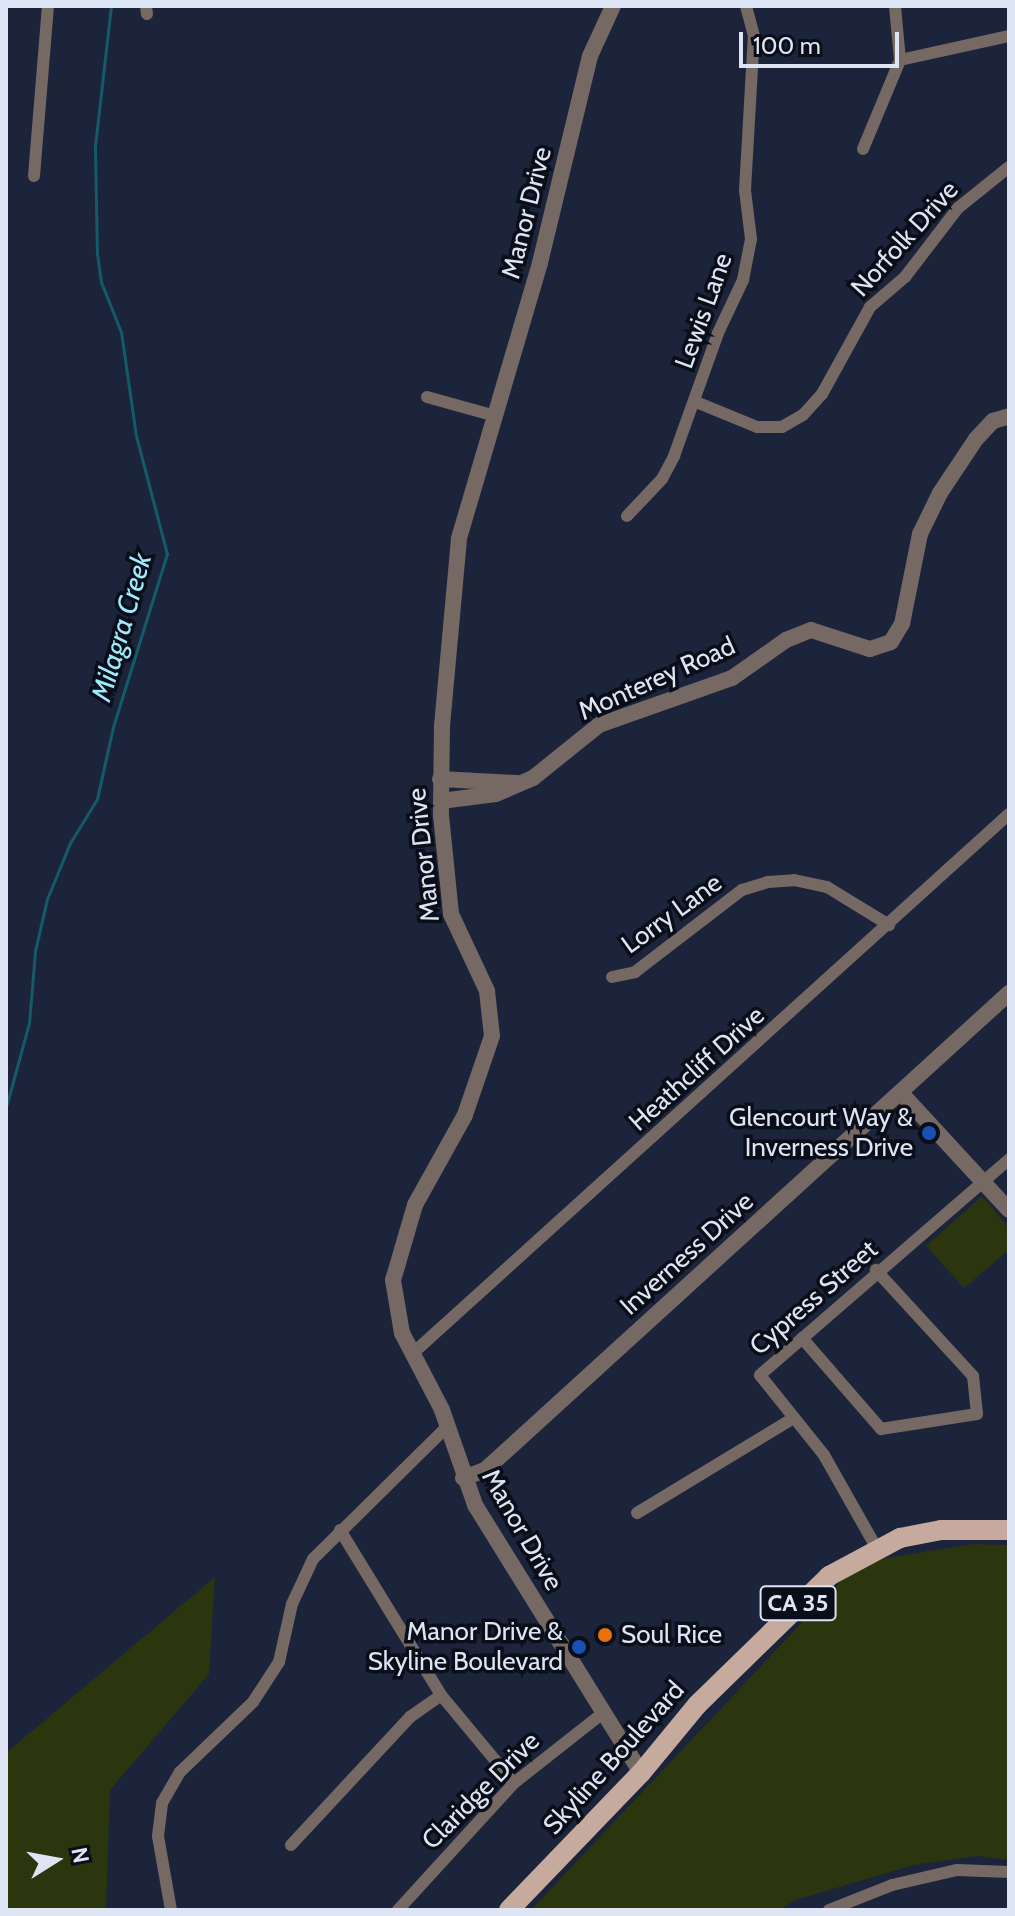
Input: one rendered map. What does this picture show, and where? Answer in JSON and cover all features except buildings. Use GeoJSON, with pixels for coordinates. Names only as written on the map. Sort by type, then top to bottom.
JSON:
{"type":"FeatureCollection","features":[{"type":"Feature","properties":{"kind":"main road","name":"Skyline Boulevard"},"geometry":{"type":"LineString","coordinates":[[509,1910],[641,1773],[697,1705],[795,1605],[876,1547],[925,1532],[1009,1530]]}},
{"type":"Feature","properties":{"kind":"street"},"geometry":{"type":"LineString","coordinates":[[34,176],[48,6]]}},
{"type":"Feature","properties":{"kind":"street","name":"Manor Drive"},"geometry":{"type":"LineString","coordinates":[[613,6],[590,56],[495,416],[459,539],[440,779],[441,801],[451,914],[487,991],[493,1020],[473,1098],[415,1205],[396,1263],[397,1316],[448,1426],[463,1478],[641,1773]]}},
{"type":"Feature","properties":{"kind":"street","name":"Lewis Lane"},"geometry":{"type":"LineString","coordinates":[[627,516],[662,479],[696,402],[718,333],[743,280],[751,239],[745,190],[754,36],[746,6]]}},
{"type":"Feature","properties":{"kind":"street"},"geometry":{"type":"LineString","coordinates":[[863,149],[900,60],[895,6]]}},
{"type":"Feature","properties":{"kind":"street"},"geometry":{"type":"LineString","coordinates":[[900,60],[1009,36]]}},
{"type":"Feature","properties":{"kind":"street","name":"Norfolk Drive"},"geometry":{"type":"LineString","coordinates":[[696,402],[757,427],[782,427],[803,415],[822,394],[870,307],[905,277],[958,208],[1009,167]]}},
{"type":"Feature","properties":{"kind":"street"},"geometry":{"type":"LineString","coordinates":[[427,397],[495,416]]}},
{"type":"Feature","properties":{"kind":"street","name":"Monterey Road"},"geometry":{"type":"LineString","coordinates":[[441,801],[496,794],[544,773],[599,725],[732,678],[786,640],[811,630],[870,649],[891,642],[902,624],[920,534],[940,493],[976,439],[993,421],[1009,416]]}},
{"type":"Feature","properties":{"kind":"street","name":"Monterey Road"},"geometry":{"type":"LineString","coordinates":[[440,779],[517,783]]}},
{"type":"Feature","properties":{"kind":"street","name":"Heathcliff Drive"},"geometry":{"type":"LineString","coordinates":[[412,1354],[1009,814]]}},
{"type":"Feature","properties":{"kind":"street","name":"Lorry Lane"},"geometry":{"type":"LineString","coordinates":[[612,977],[635,972],[742,890],[768,882],[794,880],[827,887],[889,925]]}},
{"type":"Feature","properties":{"kind":"street","name":"Inverness Drive"},"geometry":{"type":"LineString","coordinates":[[463,1478],[485,1470],[1009,993]]}},
{"type":"Feature","properties":{"kind":"street"},"geometry":{"type":"LineString","coordinates":[[901,1093],[1009,1210]]}},
{"type":"Feature","properties":{"kind":"street","name":"Cypress Street"},"geometry":{"type":"LineString","coordinates":[[876,1547],[824,1455],[792,1419],[760,1375],[876,1270],[931,1231],[1009,1159]]}},
{"type":"Feature","properties":{"kind":"street"},"geometry":{"type":"LineString","coordinates":[[802,1338],[881,1429],[954,1422],[977,1414],[973,1376],[876,1270]]}},
{"type":"Feature","properties":{"kind":"street"},"geometry":{"type":"LineString","coordinates":[[637,1513],[792,1419]]}},
{"type":"Feature","properties":{"kind":"street"},"geometry":{"type":"LineString","coordinates":[[171,1910],[158,1836],[162,1803],[180,1772],[253,1702],[279,1662],[292,1604],[313,1559],[448,1426]]}},
{"type":"Feature","properties":{"kind":"street"},"geometry":{"type":"LineString","coordinates":[[340,1530],[441,1695],[514,1783]]}},
{"type":"Feature","properties":{"kind":"street"},"geometry":{"type":"LineString","coordinates":[[291,1845],[410,1717],[441,1695]]}},
{"type":"Feature","properties":{"kind":"street","name":"Claridge Drive"},"geometry":{"type":"LineString","coordinates":[[398,1910],[514,1783],[603,1713]]}},
{"type":"Feature","properties":{"kind":"street"},"geometry":{"type":"LineString","coordinates":[[829,1910],[892,1885],[957,1870],[1009,1872]]}},
{"type":"Feature","properties":{"kind":"green space"},"geometry":{"type":"Polygon","coordinates":[[[982,1196],[1009,1228],[1009,1250],[964,1288],[926,1246],[982,1196]]]}},
{"type":"Feature","properties":{"kind":"green space"},"geometry":{"type":"Polygon","coordinates":[[[973,1544],[1009,1545],[1009,1860],[977,1856],[914,1865],[795,1900],[780,1910],[531,1910],[845,1577],[873,1560],[973,1544]]]}},
{"type":"Feature","properties":{"kind":"green space"},"geometry":{"type":"Polygon","coordinates":[[[215,1577],[209,1674],[110,1790],[106,1910],[6,1910],[6,1753],[215,1577]]]}},
{"type":"Feature","properties":{"kind":"waterway","name":"Milagra Creek"},"geometry":{"type":"LineString","coordinates":[[6,1107],[29,1023],[35,951],[47,899],[70,843],[97,799],[113,727],[167,554],[136,436],[121,332],[101,282],[97,254],[95,146],[111,6]]}},
{"type":"Feature","properties":{"kind":"place","name":"Glencourt Way & Inverness Drive"},"geometry":{"type":"Point","coordinates":[929,1133]}},
{"type":"Feature","properties":{"kind":"place","name":"Soul Rice"},"geometry":{"type":"Point","coordinates":[605,1635]}},
{"type":"Feature","properties":{"kind":"place","name":"Manor Drive & Skyline Boulevard"},"geometry":{"type":"Point","coordinates":[579,1647]}}]}
